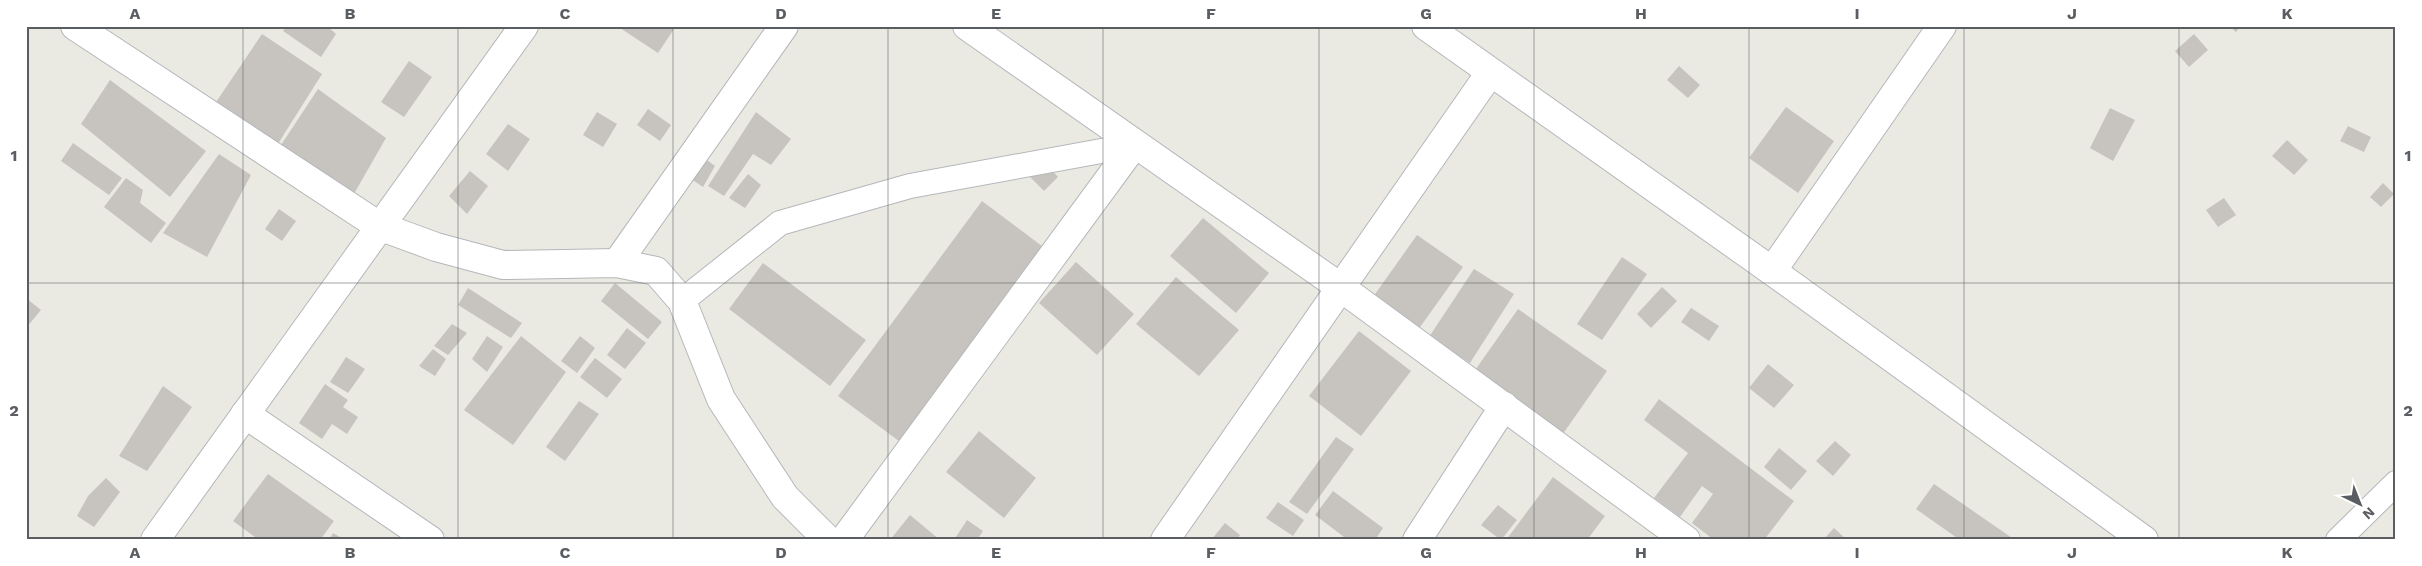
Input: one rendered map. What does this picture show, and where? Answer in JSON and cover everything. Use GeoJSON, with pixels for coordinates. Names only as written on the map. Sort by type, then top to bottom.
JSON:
{"type":"FeatureCollection","features":[{"type":"Feature","properties":{"kind":"street"},"geometry":{"type":"LineString","coordinates":[[75,26],[379,226],[436,247],[502,265],[617,263],[656,271],[682,301],[721,399],[785,497],[828,540]]}},
{"type":"Feature","properties":{"kind":"street"},"geometry":{"type":"LineString","coordinates":[[155,540],[524,26]]}},
{"type":"Feature","properties":{"kind":"street"},"geometry":{"type":"LineString","coordinates":[[617,263],[784,26]]}},
{"type":"Feature","properties":{"kind":"street"},"geometry":{"type":"LineString","coordinates":[[967,26],[1134,145],[1340,287],[1686,540]]}},
{"type":"Feature","properties":{"kind":"street"},"geometry":{"type":"LineString","coordinates":[[1426,26],[1772,271],[2136,538]]}},
{"type":"Feature","properties":{"kind":"street"},"geometry":{"type":"LineString","coordinates":[[1772,271],[1942,26]]}},
{"type":"Feature","properties":{"kind":"street"},"geometry":{"type":"LineString","coordinates":[[1165,540],[1490,73]]}},
{"type":"Feature","properties":{"kind":"street"},"geometry":{"type":"LineString","coordinates":[[844,540],[1134,145]]}},
{"type":"Feature","properties":{"kind":"street"},"geometry":{"type":"LineString","coordinates":[[1417,540],[1504,406]]}},
{"type":"Feature","properties":{"kind":"street"},"geometry":{"type":"LineString","coordinates":[[245,414],[430,540]]}},
{"type":"Feature","properties":{"kind":"lane"},"geometry":{"type":"LineString","coordinates":[[682,301],[780,224],[910,186],[1134,145]]}},
{"type":"Feature","properties":{"kind":"lane"},"geometry":{"type":"LineString","coordinates":[[2338,540],[2396,483]]}},
{"type":"Feature","properties":{"kind":"building"},"geometry":{"type":"Polygon","coordinates":[[[287,26],[327,26],[336,34],[321,57],[283,31],[287,26]]]}},
{"type":"Feature","properties":{"kind":"building"},"geometry":{"type":"Polygon","coordinates":[[[617,26],[676,26],[658,53],[617,26]]]}},
{"type":"Feature","properties":{"kind":"building"},"geometry":{"type":"Polygon","coordinates":[[[2229,26],[2241,26],[2236,32],[2229,26]]]}},
{"type":"Feature","properties":{"kind":"building"},"geometry":{"type":"Polygon","coordinates":[[[262,34],[322,74],[276,147],[214,105],[262,34]]]}},
{"type":"Feature","properties":{"kind":"building"},"geometry":{"type":"Polygon","coordinates":[[[2194,34],[2208,50],[2189,67],[2175,51],[2194,34]]]}},
{"type":"Feature","properties":{"kind":"building"},"geometry":{"type":"Polygon","coordinates":[[[409,61],[432,77],[404,117],[381,102],[409,61]]]}},
{"type":"Feature","properties":{"kind":"building"},"geometry":{"type":"Polygon","coordinates":[[[1679,66],[1700,85],[1688,98],[1667,80],[1679,66]]]}},
{"type":"Feature","properties":{"kind":"building"},"geometry":{"type":"Polygon","coordinates":[[[110,80],[206,151],[170,197],[81,124],[110,80]]]}},
{"type":"Feature","properties":{"kind":"building"},"geometry":{"type":"Polygon","coordinates":[[[318,89],[386,138],[351,199],[277,151],[318,89]]]}},
{"type":"Feature","properties":{"kind":"building"},"geometry":{"type":"Polygon","coordinates":[[[1786,107],[1834,141],[1798,193],[1749,158],[1786,107]]]}},
{"type":"Feature","properties":{"kind":"building"},"geometry":{"type":"Polygon","coordinates":[[[2110,108],[2135,120],[2113,161],[2090,148],[2110,108]]]}},
{"type":"Feature","properties":{"kind":"building"},"geometry":{"type":"Polygon","coordinates":[[[648,109],[671,125],[660,141],[637,125],[648,109]]]}},
{"type":"Feature","properties":{"kind":"building"},"geometry":{"type":"Polygon","coordinates":[[[597,112],[617,124],[603,147],[583,135],[597,112]]]}},
{"type":"Feature","properties":{"kind":"building"},"geometry":{"type":"Polygon","coordinates":[[[756,112],[791,139],[771,165],[753,154],[724,196],[708,186],[756,112]]]}},
{"type":"Feature","properties":{"kind":"building"},"geometry":{"type":"Polygon","coordinates":[[[508,124],[530,139],[508,171],[486,154],[508,124]]]}},
{"type":"Feature","properties":{"kind":"building"},"geometry":{"type":"Polygon","coordinates":[[[2348,126],[2371,137],[2364,152],[2340,141],[2348,126]]]}},
{"type":"Feature","properties":{"kind":"building"},"geometry":{"type":"Polygon","coordinates":[[[2287,140],[2308,160],[2294,175],[2272,156],[2287,140]]]}},
{"type":"Feature","properties":{"kind":"building"},"geometry":{"type":"Polygon","coordinates":[[[73,143],[122,178],[109,195],[61,161],[73,143]]]}},
{"type":"Feature","properties":{"kind":"building"},"geometry":{"type":"Polygon","coordinates":[[[219,154],[251,175],[207,257],[163,233],[219,154]]]}},
{"type":"Feature","properties":{"kind":"building"},"geometry":{"type":"Polygon","coordinates":[[[700,155],[715,166],[703,187],[685,175],[700,155]]]}},
{"type":"Feature","properties":{"kind":"building"},"geometry":{"type":"Polygon","coordinates":[[[1040,158],[1058,177],[1044,191],[1025,172],[1040,158]]]}},
{"type":"Feature","properties":{"kind":"building"},"geometry":{"type":"Polygon","coordinates":[[[470,171],[488,186],[467,214],[449,196],[470,171]]]}},
{"type":"Feature","properties":{"kind":"building"},"geometry":{"type":"Polygon","coordinates":[[[748,174],[761,185],[745,208],[729,198],[748,174]]]}},
{"type":"Feature","properties":{"kind":"building"},"geometry":{"type":"Polygon","coordinates":[[[126,178],[143,190],[140,203],[166,223],[151,243],[104,207],[126,178]]]}},
{"type":"Feature","properties":{"kind":"building"},"geometry":{"type":"Polygon","coordinates":[[[2383,183],[2394,194],[2381,207],[2370,197],[2383,183]]]}},
{"type":"Feature","properties":{"kind":"building"},"geometry":{"type":"Polygon","coordinates":[[[2224,198],[2236,215],[2218,227],[2206,210],[2224,198]]]}},
{"type":"Feature","properties":{"kind":"building"},"geometry":{"type":"Polygon","coordinates":[[[982,201],[1046,249],[903,444],[838,396],[982,201]]]}},
{"type":"Feature","properties":{"kind":"building"},"geometry":{"type":"Polygon","coordinates":[[[279,209],[296,221],[282,241],[265,229],[279,209]]]}},
{"type":"Feature","properties":{"kind":"building"},"geometry":{"type":"Polygon","coordinates":[[[1203,218],[1269,273],[1236,313],[1170,256],[1203,218]]]}},
{"type":"Feature","properties":{"kind":"building"},"geometry":{"type":"Polygon","coordinates":[[[1417,235],[1463,267],[1413,337],[1368,304],[1417,235]]]}},
{"type":"Feature","properties":{"kind":"building"},"geometry":{"type":"Polygon","coordinates":[[[1622,257],[1647,274],[1602,340],[1577,324],[1622,257]]]}},
{"type":"Feature","properties":{"kind":"building"},"geometry":{"type":"Polygon","coordinates":[[[1076,262],[1134,314],[1097,355],[1039,303],[1076,262]]]}},
{"type":"Feature","properties":{"kind":"building"},"geometry":{"type":"Polygon","coordinates":[[[763,263],[866,340],[830,386],[729,309],[763,263]]]}},
{"type":"Feature","properties":{"kind":"building"},"geometry":{"type":"Polygon","coordinates":[[[1474,269],[1514,294],[1470,363],[1429,337],[1474,269]]]}},
{"type":"Feature","properties":{"kind":"building"},"geometry":{"type":"Polygon","coordinates":[[[1176,277],[1239,330],[1199,376],[1136,324],[1176,277]]]}},
{"type":"Feature","properties":{"kind":"building"},"geometry":{"type":"Polygon","coordinates":[[[615,283],[662,322],[648,339],[601,301],[615,283]]]}},
{"type":"Feature","properties":{"kind":"building"},"geometry":{"type":"Polygon","coordinates":[[[1662,287],[1677,301],[1651,328],[1637,314],[1662,287]]]}},
{"type":"Feature","properties":{"kind":"building"},"geometry":{"type":"Polygon","coordinates":[[[468,288],[522,323],[511,338],[458,305],[468,288]]]}},
{"type":"Feature","properties":{"kind":"building"},"geometry":{"type":"Polygon","coordinates":[[[26,298],[41,310],[26,328],[26,298]]]}},
{"type":"Feature","properties":{"kind":"building"},"geometry":{"type":"Polygon","coordinates":[[[1691,308],[1719,326],[1709,341],[1681,322],[1691,308]]]}},
{"type":"Feature","properties":{"kind":"building"},"geometry":{"type":"Polygon","coordinates":[[[1518,309],[1607,371],[1560,438],[1471,376],[1518,309]]]}},
{"type":"Feature","properties":{"kind":"building"},"geometry":{"type":"Polygon","coordinates":[[[452,324],[467,333],[448,355],[434,346],[452,324]]]}},
{"type":"Feature","properties":{"kind":"building"},"geometry":{"type":"Polygon","coordinates":[[[627,328],[646,343],[625,369],[607,355],[627,328]]]}},
{"type":"Feature","properties":{"kind":"building"},"geometry":{"type":"Polygon","coordinates":[[[1359,331],[1411,371],[1361,436],[1309,396],[1359,331]]]}},
{"type":"Feature","properties":{"kind":"building"},"geometry":{"type":"Polygon","coordinates":[[[487,336],[503,347],[487,372],[472,359],[487,336]]]}},
{"type":"Feature","properties":{"kind":"building"},"geometry":{"type":"Polygon","coordinates":[[[521,336],[566,372],[513,445],[464,410],[521,336]]]}},
{"type":"Feature","properties":{"kind":"building"},"geometry":{"type":"Polygon","coordinates":[[[580,336],[595,348],[577,373],[561,361],[580,336]]]}},
{"type":"Feature","properties":{"kind":"building"},"geometry":{"type":"Polygon","coordinates":[[[433,349],[446,359],[435,376],[419,366],[433,349]]]}},
{"type":"Feature","properties":{"kind":"building"},"geometry":{"type":"Polygon","coordinates":[[[346,357],[365,369],[348,393],[330,382],[346,357]]]}},
{"type":"Feature","properties":{"kind":"building"},"geometry":{"type":"Polygon","coordinates":[[[595,358],[622,379],[607,398],[580,377],[595,358]]]}},
{"type":"Feature","properties":{"kind":"building"},"geometry":{"type":"Polygon","coordinates":[[[1768,364],[1794,385],[1774,408],[1749,388],[1768,364]]]}},
{"type":"Feature","properties":{"kind":"building"},"geometry":{"type":"Polygon","coordinates":[[[325,384],[348,400],[343,407],[358,417],[347,434],[332,424],[322,439],[299,423],[325,384]]]}},
{"type":"Feature","properties":{"kind":"building"},"geometry":{"type":"Polygon","coordinates":[[[163,386],[192,407],[147,471],[119,456],[163,386]]]}},
{"type":"Feature","properties":{"kind":"building"},"geometry":{"type":"Polygon","coordinates":[[[1659,399],[1794,501],[1764,540],[1714,540],[1692,523],[1713,494],[1702,486],[1680,517],[1654,498],[1688,453],[1644,420],[1659,399]]]}},
{"type":"Feature","properties":{"kind":"building"},"geometry":{"type":"Polygon","coordinates":[[[579,401],[599,414],[565,461],[546,447],[579,401]]]}},
{"type":"Feature","properties":{"kind":"building"},"geometry":{"type":"Polygon","coordinates":[[[979,431],[1036,478],[1004,518],[946,472],[979,431]]]}},
{"type":"Feature","properties":{"kind":"building"},"geometry":{"type":"Polygon","coordinates":[[[1336,437],[1354,449],[1307,514],[1289,502],[1336,437]]]}},
{"type":"Feature","properties":{"kind":"building"},"geometry":{"type":"Polygon","coordinates":[[[1835,441],[1851,455],[1833,476],[1816,461],[1835,441]]]}},
{"type":"Feature","properties":{"kind":"building"},"geometry":{"type":"Polygon","coordinates":[[[1779,448],[1807,471],[1791,490],[1764,467],[1779,448]]]}},
{"type":"Feature","properties":{"kind":"building"},"geometry":{"type":"Polygon","coordinates":[[[268,474],[334,521],[320,540],[259,540],[233,521],[268,474]]]}},
{"type":"Feature","properties":{"kind":"building"},"geometry":{"type":"Polygon","coordinates":[[[1553,477],[1605,516],[1587,540],[1506,540],[1553,477]]]}},
{"type":"Feature","properties":{"kind":"building"},"geometry":{"type":"Polygon","coordinates":[[[106,478],[120,492],[94,527],[77,516],[88,496],[106,478]]]}},
{"type":"Feature","properties":{"kind":"building"},"geometry":{"type":"Polygon","coordinates":[[[1934,484],[2015,540],[1960,540],[1916,509],[1934,484]]]}},
{"type":"Feature","properties":{"kind":"building"},"geometry":{"type":"Polygon","coordinates":[[[1333,491],[1383,528],[1375,540],[1348,540],[1315,515],[1333,491]]]}},
{"type":"Feature","properties":{"kind":"building"},"geometry":{"type":"Polygon","coordinates":[[[1278,502],[1304,520],[1293,536],[1266,518],[1278,502]]]}},
{"type":"Feature","properties":{"kind":"building"},"geometry":{"type":"Polygon","coordinates":[[[1498,505],[1517,520],[1501,540],[1481,525],[1498,505]]]}},
{"type":"Feature","properties":{"kind":"building"},"geometry":{"type":"Polygon","coordinates":[[[910,515],[940,540],[890,540],[910,515]]]}},
{"type":"Feature","properties":{"kind":"building"},"geometry":{"type":"Polygon","coordinates":[[[967,520],[983,531],[977,540],[954,540],[967,520]]]}},
{"type":"Feature","properties":{"kind":"building"},"geometry":{"type":"Polygon","coordinates":[[[1225,523],[1240,535],[1237,540],[1211,540],[1225,523]]]}},
{"type":"Feature","properties":{"kind":"building"},"geometry":{"type":"Polygon","coordinates":[[[1834,528],[1847,540],[1823,540],[1834,528]]]}},
{"type":"Feature","properties":{"kind":"building"},"geometry":{"type":"Polygon","coordinates":[[[333,533],[345,540],[329,540],[333,533]]]}}]}
